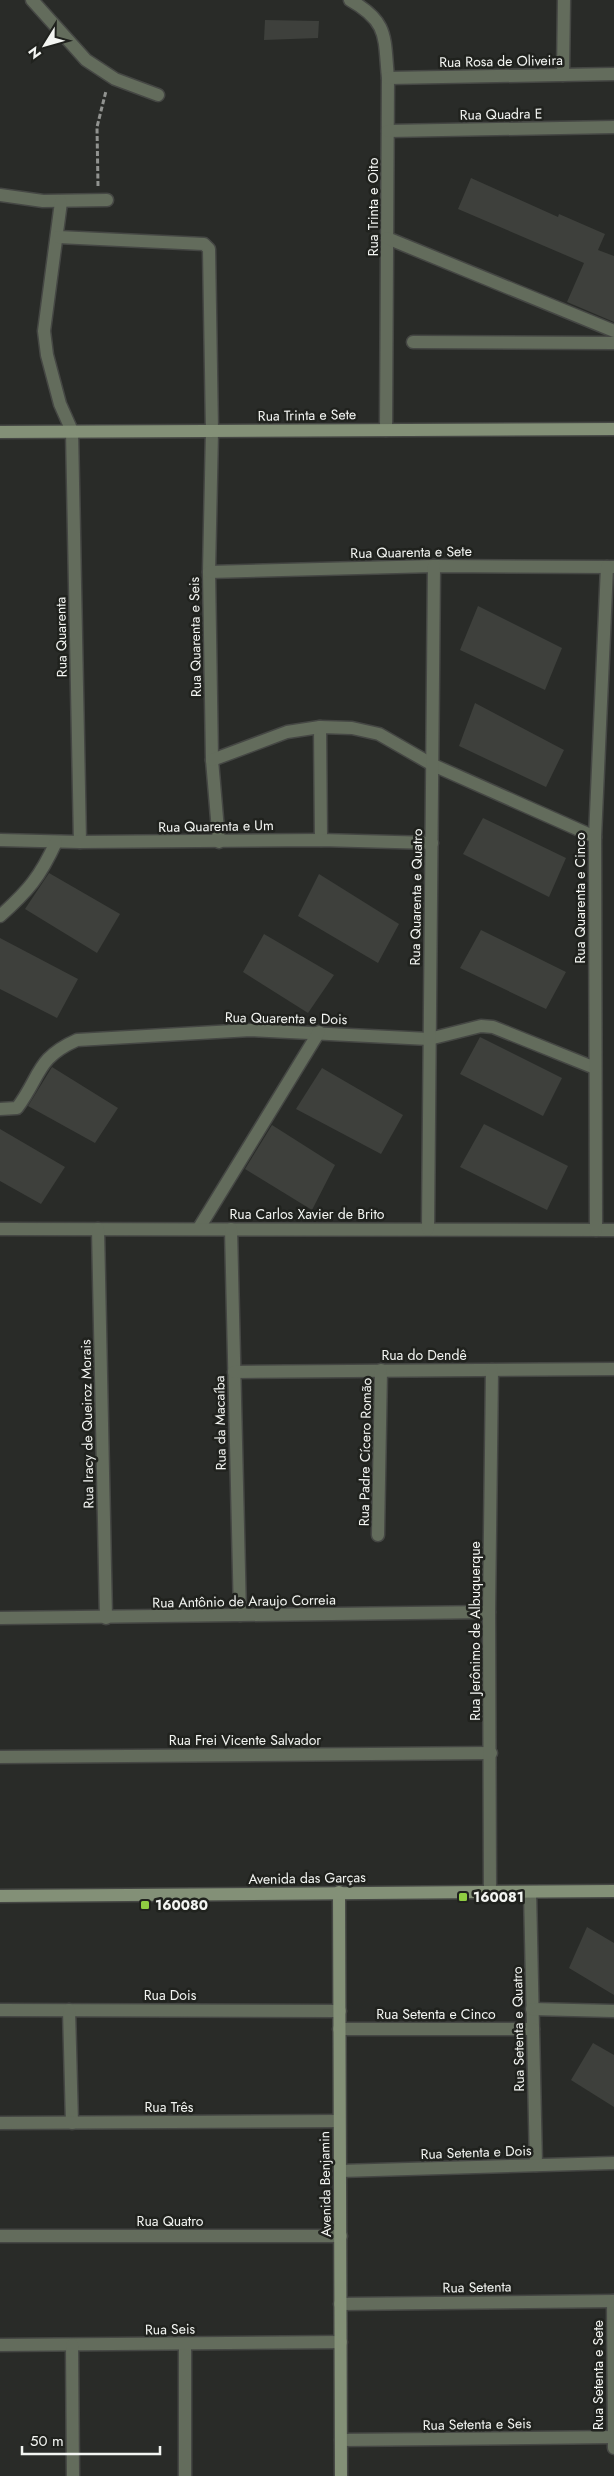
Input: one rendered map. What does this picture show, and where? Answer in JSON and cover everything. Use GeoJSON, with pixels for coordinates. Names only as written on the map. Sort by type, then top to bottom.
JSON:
{"type":"FeatureCollection","features":[{"type":"Feature","properties":{"kind":"street"},"geometry":{"type":"LineString","coordinates":[[32,0],[48,16],[73,48],[86,60],[107,74],[158,95]]}},
{"type":"Feature","properties":{"kind":"street","name":"Rua Trinta e Oito"},"geometry":{"type":"LineString","coordinates":[[350,0],[372,5],[383,30],[388,78],[386,430]]}},
{"type":"Feature","properties":{"kind":"street"},"geometry":{"type":"LineString","coordinates":[[563,75],[564,0]]}},
{"type":"Feature","properties":{"kind":"street","name":"Rua Rosa de Oliveira"},"geometry":{"type":"LineString","coordinates":[[388,78],[614,74]]}},
{"type":"Feature","properties":{"kind":"street","name":"Rua Quadra E"},"geometry":{"type":"LineString","coordinates":[[388,131],[614,127]]}},
{"type":"Feature","properties":{"kind":"street"},"geometry":{"type":"LineString","coordinates":[[0,195],[61,202],[103,200]]}},
{"type":"Feature","properties":{"kind":"street"},"geometry":{"type":"LineString","coordinates":[[61,202],[58,237],[44,332],[47,355],[60,404],[72,432]]}},
{"type":"Feature","properties":{"kind":"street","name":"Rua Quarenta e Seis"},"geometry":{"type":"LineString","coordinates":[[58,237],[204,244],[208,246],[212,431],[209,572],[212,760],[219,842]]}},
{"type":"Feature","properties":{"kind":"street"},"geometry":{"type":"LineString","coordinates":[[387,238],[614,331]]}},
{"type":"Feature","properties":{"kind":"street"},"geometry":{"type":"LineString","coordinates":[[413,342],[614,343]]}},
{"type":"Feature","properties":{"kind":"street","name":"Rua Trinta e Sete"},"geometry":{"type":"LineString","coordinates":[[0,432],[614,429]]}},
{"type":"Feature","properties":{"kind":"street","name":"Rua Quarenta"},"geometry":{"type":"LineString","coordinates":[[72,432],[80,842]]}},
{"type":"Feature","properties":{"kind":"street","name":"Rua Quarenta e Sete"},"geometry":{"type":"LineString","coordinates":[[209,572],[434,566],[610,567]]}},
{"type":"Feature","properties":{"kind":"street","name":"Rua Quarenta e Quatro"},"geometry":{"type":"LineString","coordinates":[[428,1230],[434,566]]}},
{"type":"Feature","properties":{"kind":"street","name":"Rua Quarenta e Cinco"},"geometry":{"type":"LineString","coordinates":[[596,1230],[595,837],[610,567]]}},
{"type":"Feature","properties":{"kind":"street"},"geometry":{"type":"LineString","coordinates":[[320,727],[321,840]]}},
{"type":"Feature","properties":{"kind":"street"},"geometry":{"type":"LineString","coordinates":[[212,760],[288,732],[320,727],[352,728],[379,734],[432,765],[595,837]]}},
{"type":"Feature","properties":{"kind":"street","name":"Rua Quarenta e Um"},"geometry":{"type":"LineString","coordinates":[[0,840],[219,842],[321,840],[432,844]]}},
{"type":"Feature","properties":{"kind":"street"},"geometry":{"type":"LineString","coordinates":[[0,916],[28,890],[44,868],[56,842]]}},
{"type":"Feature","properties":{"kind":"street","name":"Rua Quarenta e Dois"},"geometry":{"type":"LineString","coordinates":[[0,1109],[17,1108],[49,1056],[61,1047],[77,1040],[251,1030],[429,1039],[481,1026],[492,1027],[595,1068]]}},
{"type":"Feature","properties":{"kind":"street"},"geometry":{"type":"LineString","coordinates":[[199,1228],[319,1032]]}},
{"type":"Feature","properties":{"kind":"street","name":"Rua Carlos Xavier de Brito"},"geometry":{"type":"LineString","coordinates":[[0,1229],[614,1230]]}},
{"type":"Feature","properties":{"kind":"street","name":"Rua Iracy de Queiroz Morais"},"geometry":{"type":"LineString","coordinates":[[98,1229],[106,1618]]}},
{"type":"Feature","properties":{"kind":"street","name":"Rua da Macaíba"},"geometry":{"type":"LineString","coordinates":[[231,1229],[240,1616]]}},
{"type":"Feature","properties":{"kind":"street","name":"Rua Padre Cícero Romão"},"geometry":{"type":"LineString","coordinates":[[378,1535],[381,1370]]}},
{"type":"Feature","properties":{"kind":"street","name":"Rua Jerônimo de Albuquerque"},"geometry":{"type":"LineString","coordinates":[[490,1891],[489,1612],[492,1370]]}},
{"type":"Feature","properties":{"kind":"street","name":"Rua do Dendê"},"geometry":{"type":"LineString","coordinates":[[234,1372],[614,1370]]}},
{"type":"Feature","properties":{"kind":"street","name":"Rua Antônio de Araujo Correia"},"geometry":{"type":"LineString","coordinates":[[0,1618],[489,1612]]}},
{"type":"Feature","properties":{"kind":"street","name":"Rua Frei Vicente Salvador"},"geometry":{"type":"LineString","coordinates":[[0,1757],[491,1753]]}},
{"type":"Feature","properties":{"kind":"street","name":"Avenida das Garças"},"geometry":{"type":"LineString","coordinates":[[0,1896],[490,1891],[614,1892]]}},
{"type":"Feature","properties":{"kind":"street","name":"Avenida Benjamin"},"geometry":{"type":"LineString","coordinates":[[339,1892],[341,2476]]}},
{"type":"Feature","properties":{"kind":"street","name":"Rua Setenta e Quatro"},"geometry":{"type":"LineString","coordinates":[[530,1892],[536,2165]]}},
{"type":"Feature","properties":{"kind":"street"},"geometry":{"type":"LineString","coordinates":[[532,2009],[614,2011]]}},
{"type":"Feature","properties":{"kind":"street","name":"Rua Dois"},"geometry":{"type":"LineString","coordinates":[[0,2010],[340,2011]]}},
{"type":"Feature","properties":{"kind":"street"},"geometry":{"type":"LineString","coordinates":[[68,2010],[72,2123]]}},
{"type":"Feature","properties":{"kind":"street","name":"Rua Setenta e Cinco"},"geometry":{"type":"LineString","coordinates":[[339,2029],[533,2029]]}},
{"type":"Feature","properties":{"kind":"street","name":"Rua Três"},"geometry":{"type":"LineString","coordinates":[[0,2123],[339,2121]]}},
{"type":"Feature","properties":{"kind":"street","name":"Rua Setenta e Dois"},"geometry":{"type":"LineString","coordinates":[[340,2171],[614,2163]]}},
{"type":"Feature","properties":{"kind":"street","name":"Rua Quatro"},"geometry":{"type":"LineString","coordinates":[[0,2236],[341,2236]]}},
{"type":"Feature","properties":{"kind":"street","name":"Rua Setenta"},"geometry":{"type":"LineString","coordinates":[[340,2304],[614,2301]]}},
{"type":"Feature","properties":{"kind":"street","name":"Rua Setenta e Sete"},"geometry":{"type":"LineString","coordinates":[[614,2301],[614,2448]]}},
{"type":"Feature","properties":{"kind":"street","name":"Rua Seis"},"geometry":{"type":"LineString","coordinates":[[0,2345],[341,2342]]}},
{"type":"Feature","properties":{"kind":"street"},"geometry":{"type":"LineString","coordinates":[[184,2344],[185,2476]]}},
{"type":"Feature","properties":{"kind":"street"},"geometry":{"type":"LineString","coordinates":[[72,2345],[73,2476]]}},
{"type":"Feature","properties":{"kind":"street","name":"Rua Setenta e Seis"},"geometry":{"type":"LineString","coordinates":[[340,2440],[614,2437]]}},
{"type":"Feature","properties":{"kind":"path"},"geometry":{"type":"LineString","coordinates":[[103,200],[98,127],[106,92],[107,74]]}},
{"type":"Feature","properties":{"kind":"building"},"geometry":{"type":"Polygon","coordinates":[[[265,20],[319,21],[318,38],[264,40],[265,20]]]}},
{"type":"Feature","properties":{"kind":"building"},"geometry":{"type":"Polygon","coordinates":[[[471,178],[558,217],[559,214],[605,234],[598,250],[614,256],[614,322],[567,302],[584,263],[458,209],[471,178]]]}},
{"type":"Feature","properties":{"kind":"building"},"geometry":{"type":"Polygon","coordinates":[[[478,606],[562,648],[545,690],[460,650],[478,606]]]}},
{"type":"Feature","properties":{"kind":"building"},"geometry":{"type":"Polygon","coordinates":[[[475,703],[564,750],[546,787],[459,746],[475,703]]]}},
{"type":"Feature","properties":{"kind":"building"},"geometry":{"type":"Polygon","coordinates":[[[483,818],[566,858],[549,897],[463,854],[483,818]]]}},
{"type":"Feature","properties":{"kind":"building"},"geometry":{"type":"Polygon","coordinates":[[[49,873],[120,914],[97,953],[25,909],[49,873]]]}},
{"type":"Feature","properties":{"kind":"building"},"geometry":{"type":"Polygon","coordinates":[[[319,874],[399,924],[378,963],[298,916],[319,874]]]}},
{"type":"Feature","properties":{"kind":"building"},"geometry":{"type":"Polygon","coordinates":[[[481,930],[566,972],[546,1009],[460,968],[481,930]]]}},
{"type":"Feature","properties":{"kind":"building"},"geometry":{"type":"Polygon","coordinates":[[[264,934],[334,975],[308,1013],[243,972],[264,934]]]}},
{"type":"Feature","properties":{"kind":"building"},"geometry":{"type":"Polygon","coordinates":[[[0,938],[78,979],[57,1018],[0,989],[0,938]]]}},
{"type":"Feature","properties":{"kind":"building"},"geometry":{"type":"Polygon","coordinates":[[[480,1037],[562,1078],[543,1116],[460,1074],[480,1037]]]}},
{"type":"Feature","properties":{"kind":"building"},"geometry":{"type":"Polygon","coordinates":[[[52,1067],[118,1108],[95,1143],[28,1106],[52,1067]]]}},
{"type":"Feature","properties":{"kind":"building"},"geometry":{"type":"Polygon","coordinates":[[[322,1068],[403,1115],[381,1154],[296,1109],[322,1068]]]}},
{"type":"Feature","properties":{"kind":"building"},"geometry":{"type":"Polygon","coordinates":[[[484,1124],[568,1166],[547,1210],[460,1167],[484,1124]]]}},
{"type":"Feature","properties":{"kind":"building"},"geometry":{"type":"Polygon","coordinates":[[[272,1125],[335,1165],[312,1210],[245,1169],[272,1125]]]}},
{"type":"Feature","properties":{"kind":"building"},"geometry":{"type":"Polygon","coordinates":[[[0,1129],[65,1167],[41,1204],[0,1181],[0,1129]]]}},
{"type":"Feature","properties":{"kind":"building"},"geometry":{"type":"Polygon","coordinates":[[[587,1927],[614,1943],[614,1995],[569,1968],[587,1927]]]}},
{"type":"Feature","properties":{"kind":"building"},"geometry":{"type":"Polygon","coordinates":[[[593,2043],[614,2055],[614,2107],[571,2080],[593,2043]]]}},
{"type":"Feature","properties":{"kind":"place","name":"160081"},"geometry":{"type":"Point","coordinates":[463,1897]}},
{"type":"Feature","properties":{"kind":"place","name":"160080"},"geometry":{"type":"Point","coordinates":[145,1905]}}]}
